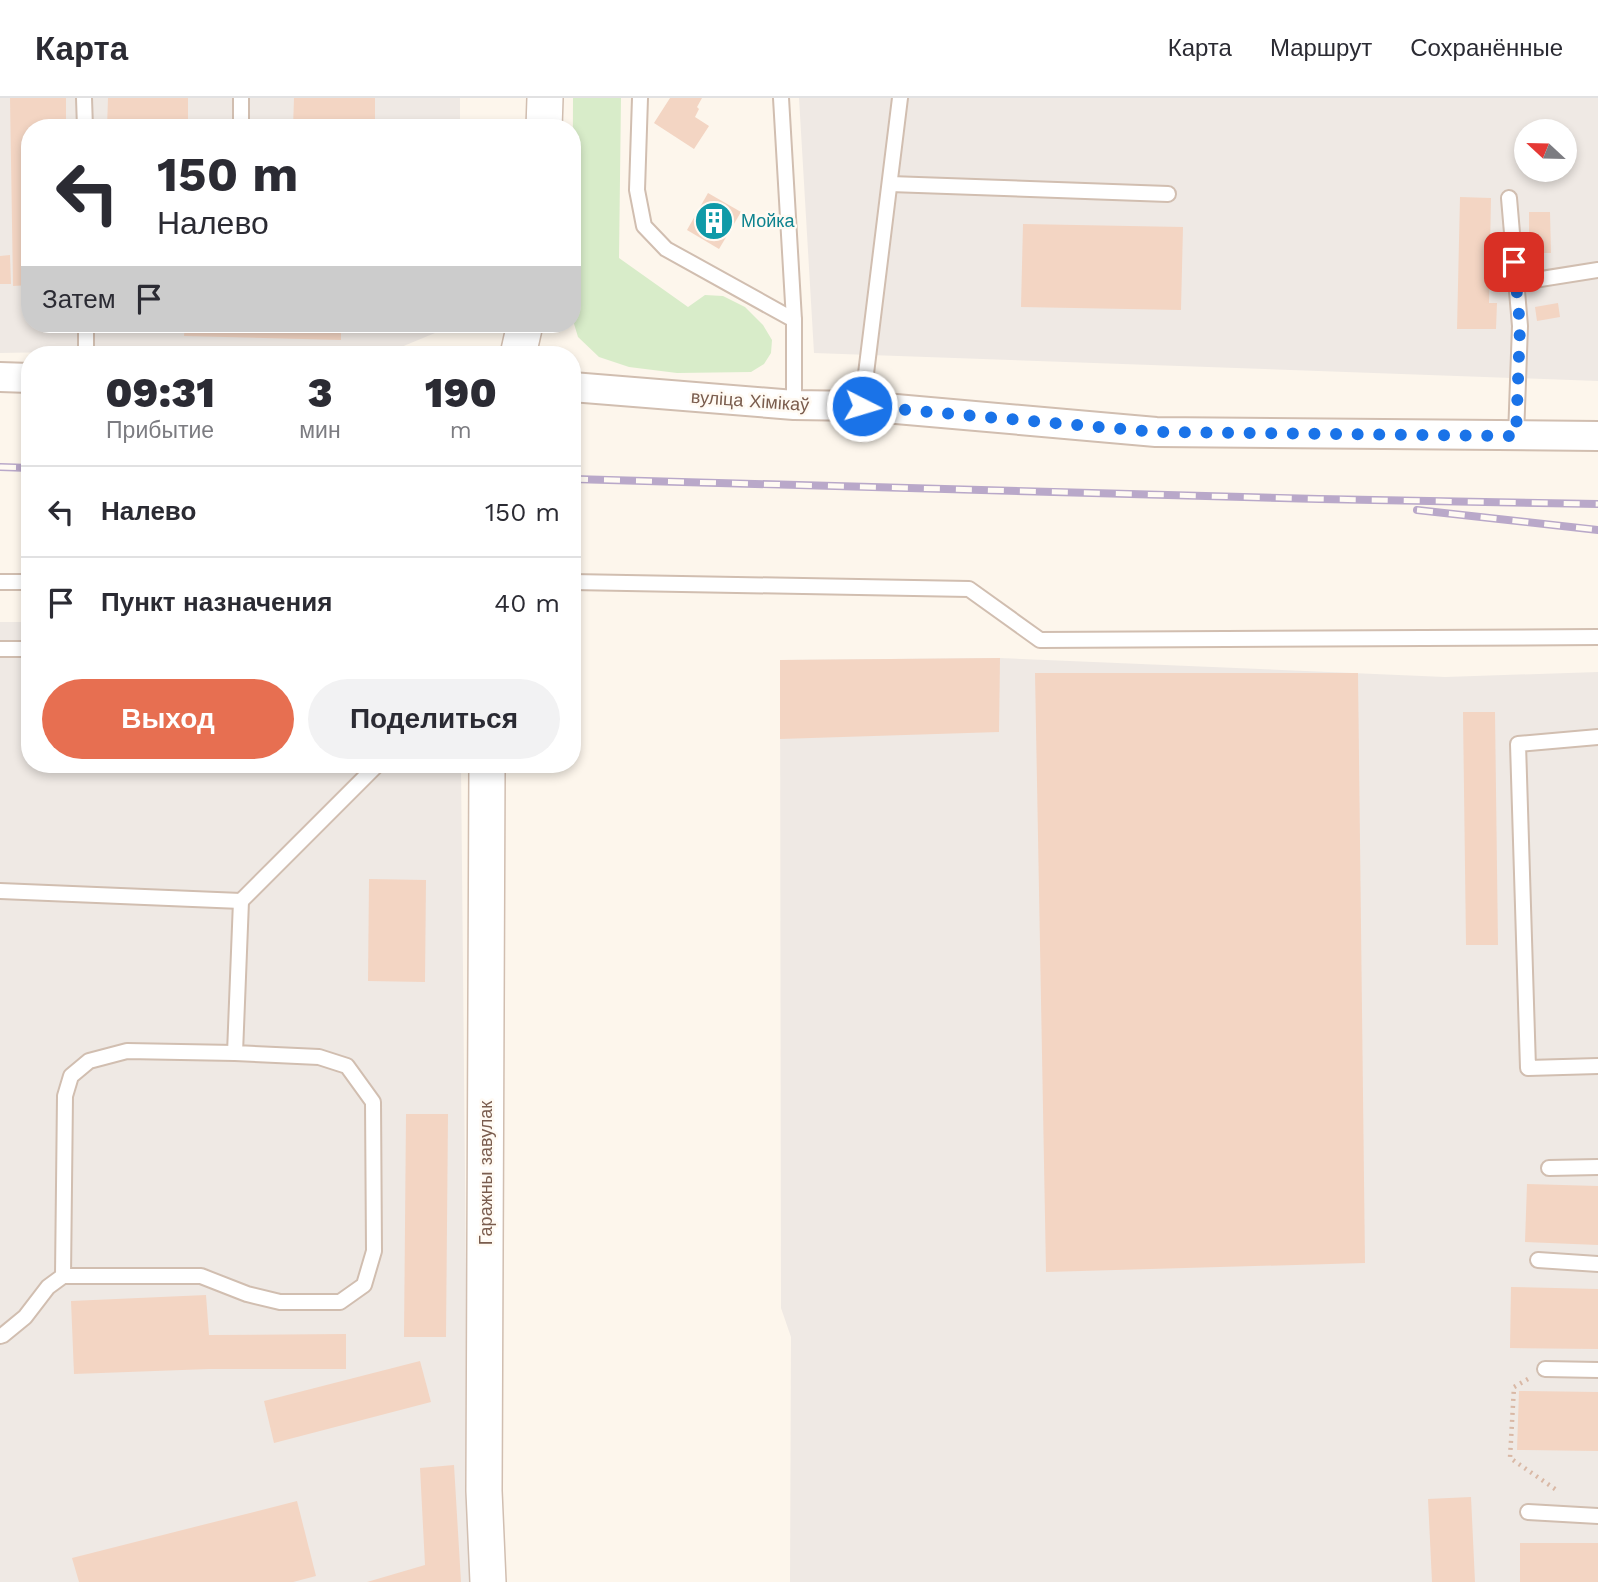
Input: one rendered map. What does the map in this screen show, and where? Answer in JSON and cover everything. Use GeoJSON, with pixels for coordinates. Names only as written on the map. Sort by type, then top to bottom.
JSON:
{"type":"FeatureCollection","features":[{"type":"Feature","properties":{"kind":"street"},"geometry":{"type":"LineString","coordinates":[[544,119],[545,98]]}},
{"type":"Feature","properties":{"kind":"street"},"geometry":{"type":"LineString","coordinates":[[0,377],[21,378]]}},
{"type":"Feature","properties":{"kind":"street","name":"вуліца Хімікаў"},"geometry":{"type":"LineString","coordinates":[[581,388],[794,405],[862,406],[1156,432],[1598,436]]}},
{"type":"Feature","properties":{"kind":"street","name":"Гаражны завулак"},"geometry":{"type":"LineString","coordinates":[[488,773],[484,1491],[488,1582]]}},
{"type":"Feature","properties":{"kind":"lane"},"geometry":{"type":"LineString","coordinates":[[84,98],[85,119]]}},
{"type":"Feature","properties":{"kind":"lane"},"geometry":{"type":"LineString","coordinates":[[241,98],[241,119]]}},
{"type":"Feature","properties":{"kind":"lane"},"geometry":{"type":"LineString","coordinates":[[640,98],[637,190],[644,226],[666,249],[794,320]]}},
{"type":"Feature","properties":{"kind":"lane"},"geometry":{"type":"LineString","coordinates":[[781,98],[794,320],[794,405]]}},
{"type":"Feature","properties":{"kind":"lane"},"geometry":{"type":"LineString","coordinates":[[862,406],[900,98]]}},
{"type":"Feature","properties":{"kind":"lane"},"geometry":{"type":"LineString","coordinates":[[890,184],[1168,194]]}},
{"type":"Feature","properties":{"kind":"lane"},"geometry":{"type":"LineString","coordinates":[[1509,198],[1520,326],[1516,436]]}},
{"type":"Feature","properties":{"kind":"lane"},"geometry":{"type":"LineString","coordinates":[[1516,283],[1598,270]]}},
{"type":"Feature","properties":{"kind":"lane"},"geometry":{"type":"LineString","coordinates":[[0,582],[21,582]]}},
{"type":"Feature","properties":{"kind":"lane"},"geometry":{"type":"LineString","coordinates":[[581,582],[969,589],[1040,640],[1598,636]]}},
{"type":"Feature","properties":{"kind":"lane"},"geometry":{"type":"LineString","coordinates":[[0,649],[21,649]]}},
{"type":"Feature","properties":{"kind":"lane"},"geometry":{"type":"LineString","coordinates":[[1598,737],[1518,744],[1528,1068],[1598,1066]]}},
{"type":"Feature","properties":{"kind":"lane"},"geometry":{"type":"LineString","coordinates":[[235,1053],[241,901],[369,773]]}},
{"type":"Feature","properties":{"kind":"lane"},"geometry":{"type":"LineString","coordinates":[[0,891],[241,901]]}},
{"type":"Feature","properties":{"kind":"lane"},"geometry":{"type":"LineString","coordinates":[[0,1336],[25,1317],[48,1287],[63,1276],[201,1276],[247,1294],[280,1302],[340,1302],[364,1285],[374,1251],[373,1102],[347,1066],[319,1057],[127,1051],[89,1061],[71,1076],[65,1096],[63,1276]]}},
{"type":"Feature","properties":{"kind":"lane"},"geometry":{"type":"LineString","coordinates":[[1549,1168],[1598,1167]]}},
{"type":"Feature","properties":{"kind":"lane"},"geometry":{"type":"LineString","coordinates":[[1538,1260],[1598,1264]]}},
{"type":"Feature","properties":{"kind":"lane"},"geometry":{"type":"LineString","coordinates":[[1545,1369],[1598,1370]]}},
{"type":"Feature","properties":{"kind":"lane"},"geometry":{"type":"LineString","coordinates":[[1528,1512],[1596,1516]]}},
{"type":"Feature","properties":{"kind":"path"},"geometry":{"type":"LineString","coordinates":[[1545,1369],[1514,1387],[1510,1458],[1596,1516]]}},
{"type":"Feature","properties":{"kind":"shaded area"},"geometry":{"type":"Polygon","coordinates":[[[0,98],[460,98],[460,119],[21,119],[21,333],[435,333],[404,346],[21,346],[21,353],[0,353],[0,98]]]}},
{"type":"Feature","properties":{"kind":"shaded area"},"geometry":{"type":"Polygon","coordinates":[[[799,98],[1598,98],[1598,381],[814,353],[799,98]]]}},
{"type":"Feature","properties":{"kind":"shaded area"},"geometry":{"type":"Polygon","coordinates":[[[0,622],[21,622],[21,773],[461,773],[468,1480],[473,1582],[0,1582],[0,622]]]}},
{"type":"Feature","properties":{"kind":"shaded area"},"geometry":{"type":"Polygon","coordinates":[[[1000,658],[1445,677],[1598,672],[1598,1582],[790,1582],[791,1337],[781,1308],[780,660],[1000,658]]]}},
{"type":"Feature","properties":{"kind":"green space"},"geometry":{"type":"Polygon","coordinates":[[[573,98],[621,98],[619,258],[688,307],[705,295],[723,296],[745,307],[763,325],[772,340],[771,353],[764,364],[751,372],[677,373],[629,367],[599,357],[578,337],[577,333],[581,333],[581,119],[573,119],[573,98]]]}},
{"type":"Feature","properties":{"kind":"building"},"geometry":{"type":"Polygon","coordinates":[[[10,98],[66,98],[66,119],[21,119],[21,286],[13,286],[10,98]]]}},
{"type":"Feature","properties":{"kind":"building"},"geometry":{"type":"Polygon","coordinates":[[[108,98],[188,98],[188,119],[107,119],[108,98]]]}},
{"type":"Feature","properties":{"kind":"building"},"geometry":{"type":"Polygon","coordinates":[[[294,98],[375,98],[375,119],[293,119],[294,98]]]}},
{"type":"Feature","properties":{"kind":"building"},"geometry":{"type":"Polygon","coordinates":[[[670,98],[702,98],[695,117],[709,126],[694,149],[654,123],[670,98]]]}},
{"type":"Feature","properties":{"kind":"building","name":"Мойка"},"geometry":{"type":"Polygon","coordinates":[[[708,193],[741,212],[719,249],[687,230],[708,193]]]}},
{"type":"Feature","properties":{"kind":"building"},"geometry":{"type":"Polygon","coordinates":[[[1460,197],[1491,198],[1489,303],[1497,303],[1496,329],[1457,329],[1460,197]]]}},
{"type":"Feature","properties":{"kind":"building"},"geometry":{"type":"Polygon","coordinates":[[[1529,212],[1550,212],[1551,253],[1529,253],[1529,212]]]}},
{"type":"Feature","properties":{"kind":"building"},"geometry":{"type":"Polygon","coordinates":[[[1023,224],[1183,227],[1181,310],[1021,307],[1023,224]]]}},
{"type":"Feature","properties":{"kind":"building"},"geometry":{"type":"Polygon","coordinates":[[[10,255],[11,284],[0,284],[0,256],[10,255]]]}},
{"type":"Feature","properties":{"kind":"building"},"geometry":{"type":"Polygon","coordinates":[[[1558,303],[1560,317],[1537,321],[1535,307],[1558,303]]]}},
{"type":"Feature","properties":{"kind":"building"},"geometry":{"type":"Polygon","coordinates":[[[184,333],[341,333],[341,340],[184,336],[184,333]]]}},
{"type":"Feature","properties":{"kind":"building"},"geometry":{"type":"Polygon","coordinates":[[[1000,658],[999,732],[780,739],[780,660],[1000,658]]]}},
{"type":"Feature","properties":{"kind":"building"},"geometry":{"type":"Polygon","coordinates":[[[1035,673],[1358,673],[1365,1263],[1046,1272],[1035,673]]]}},
{"type":"Feature","properties":{"kind":"building"},"geometry":{"type":"Polygon","coordinates":[[[1463,712],[1495,712],[1498,945],[1466,945],[1463,712]]]}},
{"type":"Feature","properties":{"kind":"building"},"geometry":{"type":"Polygon","coordinates":[[[369,879],[426,880],[425,982],[368,981],[369,879]]]}},
{"type":"Feature","properties":{"kind":"building"},"geometry":{"type":"Polygon","coordinates":[[[406,1114],[448,1114],[446,1337],[404,1337],[406,1114]]]}},
{"type":"Feature","properties":{"kind":"building"},"geometry":{"type":"Polygon","coordinates":[[[1527,1184],[1598,1186],[1598,1245],[1525,1242],[1527,1184]]]}},
{"type":"Feature","properties":{"kind":"building"},"geometry":{"type":"Polygon","coordinates":[[[1511,1287],[1598,1289],[1598,1349],[1510,1348],[1511,1287]]]}},
{"type":"Feature","properties":{"kind":"building"},"geometry":{"type":"Polygon","coordinates":[[[206,1295],[209,1335],[346,1334],[346,1369],[209,1369],[74,1374],[71,1301],[206,1295]]]}},
{"type":"Feature","properties":{"kind":"building"},"geometry":{"type":"Polygon","coordinates":[[[420,1361],[431,1402],[274,1443],[264,1401],[420,1361]]]}},
{"type":"Feature","properties":{"kind":"building"},"geometry":{"type":"Polygon","coordinates":[[[1519,1391],[1598,1392],[1598,1451],[1517,1450],[1519,1391]]]}},
{"type":"Feature","properties":{"kind":"building"},"geometry":{"type":"Polygon","coordinates":[[[454,1465],[461,1582],[367,1582],[425,1565],[420,1468],[454,1465]]]}},
{"type":"Feature","properties":{"kind":"building"},"geometry":{"type":"Polygon","coordinates":[[[1471,1497],[1475,1582],[1432,1582],[1428,1499],[1471,1497]]]}},
{"type":"Feature","properties":{"kind":"building"},"geometry":{"type":"Polygon","coordinates":[[[297,1501],[316,1576],[293,1582],[79,1582],[72,1558],[297,1501]]]}},
{"type":"Feature","properties":{"kind":"building"},"geometry":{"type":"Polygon","coordinates":[[[1520,1543],[1598,1543],[1598,1582],[1520,1582],[1520,1543]]]}},
{"type":"Feature","properties":{"kind":"railway"},"geometry":{"type":"LineString","coordinates":[[0,467],[21,468]]}},
{"type":"Feature","properties":{"kind":"railway"},"geometry":{"type":"LineString","coordinates":[[581,479],[1598,504]]}},
{"type":"Feature","properties":{"kind":"railway"},"geometry":{"type":"LineString","coordinates":[[1417,510],[1598,530]]}},
{"type":"Feature","properties":{"kind":"place","name":"Мойка"},"geometry":{"type":"Point","coordinates":[714,221]}},
{"type":"Feature","properties":{"kind":"route"},"geometry":{"type":"LineString","coordinates":[[862,406],[1156,432],[1516,436],[1520,326],[1514,262]]}}]}
